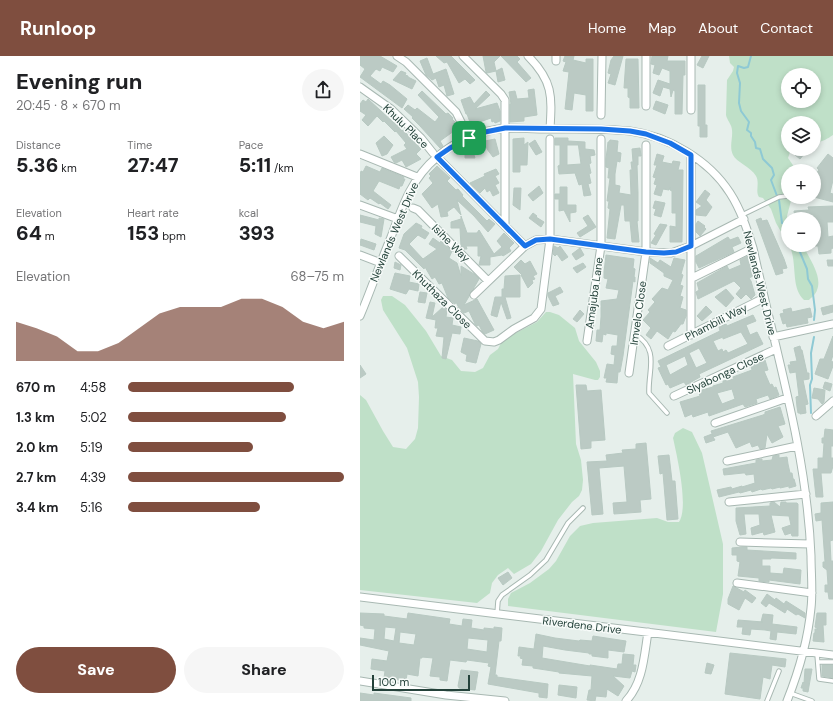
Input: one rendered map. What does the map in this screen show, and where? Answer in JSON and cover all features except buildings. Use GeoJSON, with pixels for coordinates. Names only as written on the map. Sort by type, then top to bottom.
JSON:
{"type":"FeatureCollection","features":[{"type":"Feature","properties":{"kind":"street"},"geometry":{"type":"LineString","coordinates":[[397,56],[406,62],[456,112],[469,138]]}},
{"type":"Feature","properties":{"kind":"street"},"geometry":{"type":"LineString","coordinates":[[463,56],[504,98],[506,104],[505,226]]}},
{"type":"Feature","properties":{"kind":"street"},"geometry":{"type":"LineString","coordinates":[[528,56],[542,72],[550,89],[550,129]]}},
{"type":"Feature","properties":{"kind":"street"},"geometry":{"type":"LineString","coordinates":[[601,115],[602,56]]}},
{"type":"Feature","properties":{"kind":"street"},"geometry":{"type":"LineString","coordinates":[[646,56],[646,106]]}},
{"type":"Feature","properties":{"kind":"street"},"geometry":{"type":"LineString","coordinates":[[691,56],[691,110]]}},
{"type":"Feature","properties":{"kind":"street","name":"Khulu Place"},"geometry":{"type":"LineString","coordinates":[[360,87],[391,109],[525,246]]}},
{"type":"Feature","properties":{"kind":"street","name":"Newlands West Drive"},"geometry":{"type":"LineString","coordinates":[[360,316],[362,306],[410,190],[417,177],[435,155],[480,133],[505,128],[601,129],[646,134],[670,143],[691,155],[710,169],[730,192],[743,217],[753,248],[787,398],[806,494],[810,544],[812,593],[811,609],[803,652],[787,701]]}},
{"type":"Feature","properties":{"kind":"street"},"geometry":{"type":"LineString","coordinates":[[550,139],[550,239]]}},
{"type":"Feature","properties":{"kind":"street","name":"Amajuba Lane"},"geometry":{"type":"LineString","coordinates":[[587,341],[601,246],[601,139]]}},
{"type":"Feature","properties":{"kind":"street","name":"Imvelo Close"},"geometry":{"type":"LineString","coordinates":[[628,373],[646,252],[646,145]]}},
{"type":"Feature","properties":{"kind":"street"},"geometry":{"type":"LineString","coordinates":[[360,154],[417,177]]}},
{"type":"Feature","properties":{"kind":"street"},"geometry":{"type":"LineString","coordinates":[[691,155],[691,335]]}},
{"type":"Feature","properties":{"kind":"street"},"geometry":{"type":"LineString","coordinates":[[360,205],[398,219]]}},
{"type":"Feature","properties":{"kind":"street","name":"Isihe Way"},"geometry":{"type":"LineString","coordinates":[[413,208],[418,210],[488,281]]}},
{"type":"Feature","properties":{"kind":"street"},"geometry":{"type":"LineString","coordinates":[[474,295],[525,246],[536,240],[550,239],[646,252],[671,253],[691,246],[743,217]]}},
{"type":"Feature","properties":{"kind":"street","name":"Khuthaza Close"},"geometry":{"type":"LineString","coordinates":[[399,256],[485,341],[494,342],[534,318],[540,312],[550,239]]}},
{"type":"Feature","properties":{"kind":"street"},"geometry":{"type":"LineString","coordinates":[[692,278],[753,248]]}},
{"type":"Feature","properties":{"kind":"street"},"geometry":{"type":"LineString","coordinates":[[360,255],[381,263]]}},
{"type":"Feature","properties":{"kind":"street","name":"Phambili Way"},"geometry":{"type":"LineString","coordinates":[[668,346],[764,298]]}},
{"type":"Feature","properties":{"kind":"street"},"geometry":{"type":"LineString","coordinates":[[773,337],[833,324]]}},
{"type":"Feature","properties":{"kind":"street","name":"Slyabonga Close"},"geometry":{"type":"LineString","coordinates":[[674,396],[776,349]]}},
{"type":"Feature","properties":{"kind":"street"},"geometry":{"type":"LineString","coordinates":[[715,423],[787,398]]}},
{"type":"Feature","properties":{"kind":"street"},"geometry":{"type":"LineString","coordinates":[[816,416],[833,401]]}},
{"type":"Feature","properties":{"kind":"street"},"geometry":{"type":"LineString","coordinates":[[727,461],[797,446]]}},
{"type":"Feature","properties":{"kind":"street"},"geometry":{"type":"LineString","coordinates":[[729,502],[806,494]]}},
{"type":"Feature","properties":{"kind":"street"},"geometry":{"type":"LineString","coordinates":[[740,542],[810,544]]}},
{"type":"Feature","properties":{"kind":"street"},"geometry":{"type":"LineString","coordinates":[[737,583],[812,593]]}},
{"type":"Feature","properties":{"kind":"street","name":"Riverdene Drive"},"geometry":{"type":"LineString","coordinates":[[360,597],[833,655]]}},
{"type":"Feature","properties":{"kind":"street"},"geometry":{"type":"LineString","coordinates":[[626,701],[634,691],[640,679],[648,632]]}},
{"type":"Feature","properties":{"kind":"street"},"geometry":{"type":"LineString","coordinates":[[360,681],[446,695],[505,701]]}},
{"type":"Feature","properties":{"kind":"lane"},"geometry":{"type":"LineString","coordinates":[[743,217],[781,197]]}},
{"type":"Feature","properties":{"kind":"lane"},"geometry":{"type":"LineString","coordinates":[[635,334],[646,344],[650,352],[652,363],[649,393],[667,413]]}},
{"type":"Feature","properties":{"kind":"lane"},"geometry":{"type":"LineString","coordinates":[[497,614],[498,601],[502,595],[530,575],[546,560],[568,523],[583,508]]}},
{"type":"Feature","properties":{"kind":"lane"},"geometry":{"type":"LineString","coordinates":[[817,654],[819,679],[833,681]]}},
{"type":"Feature","properties":{"kind":"lane"},"geometry":{"type":"LineString","coordinates":[[818,662],[833,662]]}},
{"type":"Feature","properties":{"kind":"lane"},"geometry":{"type":"LineString","coordinates":[[767,701],[779,671]]}},
{"type":"Feature","properties":{"kind":"lane"},"geometry":{"type":"LineString","coordinates":[[790,693],[812,701]]}},
{"type":"Feature","properties":{"kind":"green space"},"geometry":{"type":"Polygon","coordinates":[[[729,56],[833,56],[833,135],[821,141],[821,116],[781,116],[781,156],[789,156],[788,158],[792,164],[781,164],[781,204],[790,204],[788,212],[781,212],[781,232],[771,209],[763,198],[759,197],[758,195],[758,181],[756,176],[751,170],[735,158],[732,152],[732,128],[726,115],[727,80],[734,67],[730,63],[729,56]]]}},
{"type":"Feature","properties":{"kind":"green space"},"geometry":{"type":"Polygon","coordinates":[[[792,252],[806,252],[817,273],[817,290],[809,300],[804,300],[797,288],[792,252]]]}},
{"type":"Feature","properties":{"kind":"green space"},"geometry":{"type":"Polygon","coordinates":[[[383,296],[392,296],[405,305],[426,331],[441,356],[452,360],[461,371],[475,372],[483,368],[490,355],[498,349],[501,343],[512,335],[537,322],[546,312],[550,312],[559,315],[575,328],[579,341],[596,362],[600,371],[600,377],[598,380],[573,374],[576,444],[581,460],[583,480],[582,490],[579,496],[572,502],[558,520],[541,551],[531,564],[514,574],[508,568],[498,575],[492,583],[490,593],[477,603],[360,590],[360,395],[366,400],[393,447],[406,449],[415,439],[418,428],[418,382],[407,348],[383,310],[381,300],[383,296]]]}},
{"type":"Feature","properties":{"kind":"green space"},"geometry":{"type":"Polygon","coordinates":[[[683,428],[692,432],[702,453],[723,544],[723,594],[716,632],[508,606],[508,599],[511,593],[530,583],[549,569],[556,561],[570,536],[580,526],[593,523],[657,518],[668,522],[679,522],[682,515],[683,494],[673,438],[675,433],[683,428]]]}},
{"type":"Feature","properties":{"kind":"waterway"},"geometry":{"type":"LineString","coordinates":[[751,56],[748,67],[744,68],[738,66],[737,73],[740,83],[739,103],[741,111],[749,122],[747,130],[751,133],[756,148],[760,149],[763,159],[772,168],[774,175],[771,180],[777,196]]}},
{"type":"Feature","properties":{"kind":"waterway"},"geometry":{"type":"LineString","coordinates":[[779,200],[781,215]]}},
{"type":"Feature","properties":{"kind":"waterway"},"geometry":{"type":"LineString","coordinates":[[800,252],[807,269],[808,279],[812,286],[815,310],[814,320]]}},
{"type":"Feature","properties":{"kind":"waterway"},"geometry":{"type":"LineString","coordinates":[[811,413],[811,353],[814,337]]}},
{"type":"Feature","properties":{"kind":"route"},"geometry":{"type":"LineString","coordinates":[[505,128],[601,129],[630,131],[646,134],[670,143],[691,155],[691,246],[676,252],[664,253],[646,252],[550,239],[536,240],[525,246],[437,157],[469,138],[480,133],[505,128]]}}]}
